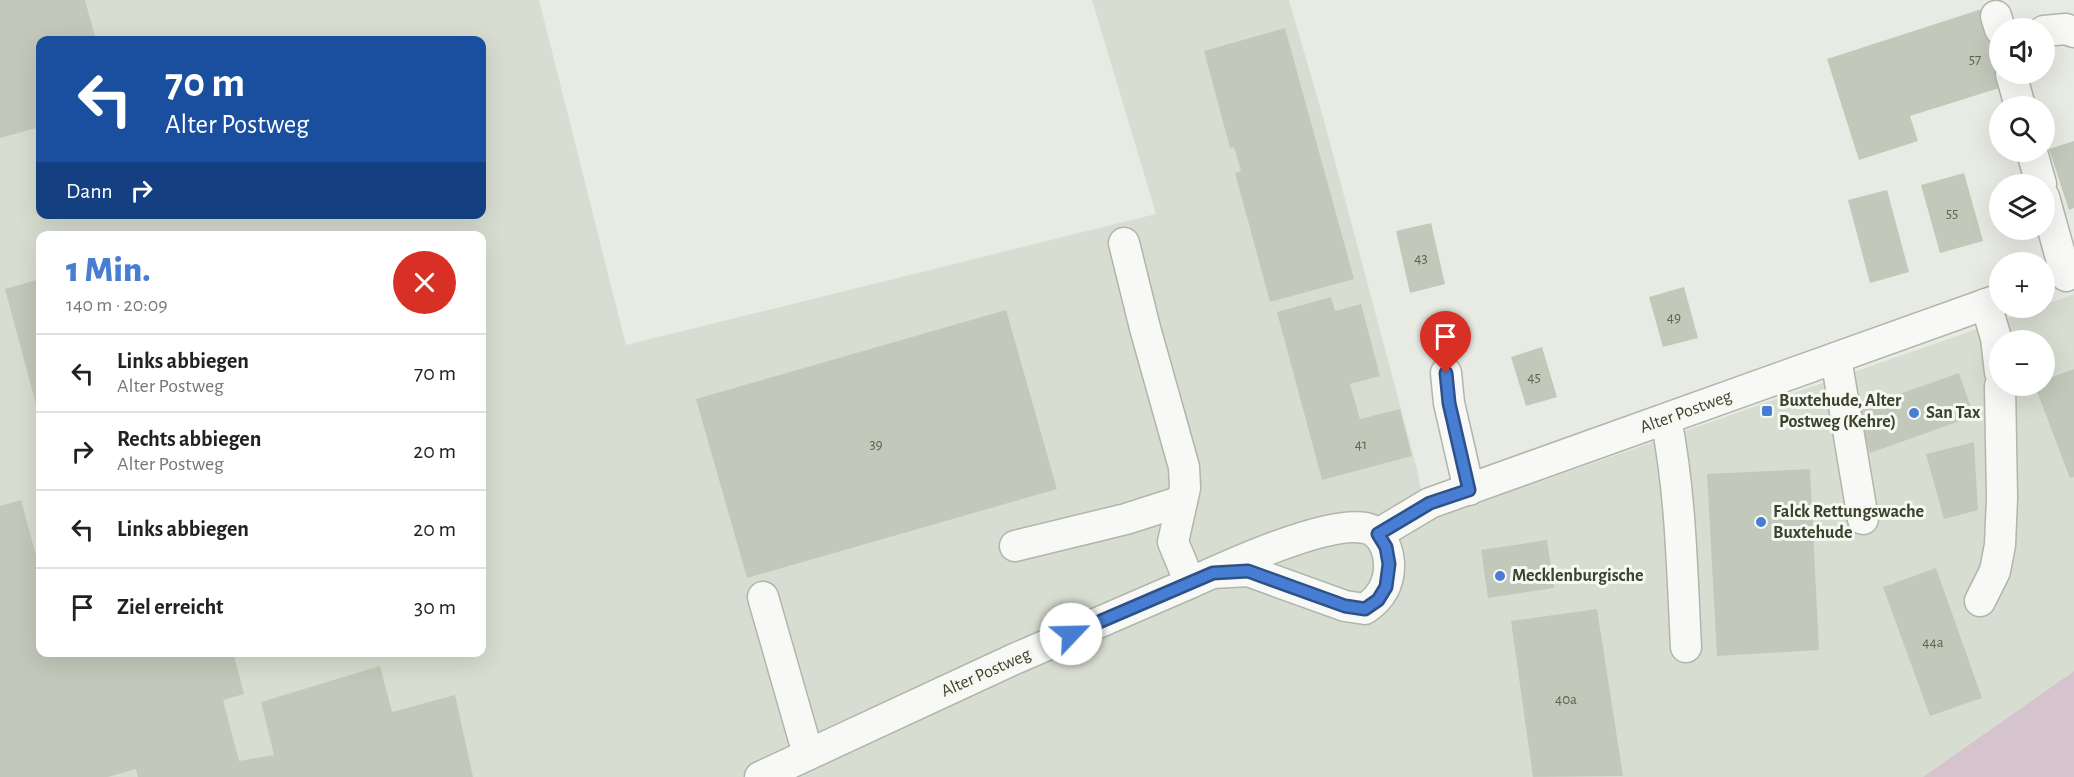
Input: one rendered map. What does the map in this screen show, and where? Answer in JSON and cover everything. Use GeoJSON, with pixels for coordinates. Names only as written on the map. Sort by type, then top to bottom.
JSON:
{"type":"FeatureCollection","features":[{"type":"Feature","properties":{"kind":"street"},"geometry":{"type":"LineString","coordinates":[[2055,30],[2066,29],[2074,32]]}},
{"type":"Feature","properties":{"kind":"street"},"geometry":{"type":"LineString","coordinates":[[2053,240],[2061,278]]}},
{"type":"Feature","properties":{"kind":"street"},"geometry":{"type":"LineString","coordinates":[[1124,243],[1184,467],[1185,488],[1173,542],[1201,578]]}},
{"type":"Feature","properties":{"kind":"street","name":"Alter Postweg"},"geometry":{"type":"LineString","coordinates":[[1378,534],[1430,503],[1989,303]]}},
{"type":"Feature","properties":{"kind":"street"},"geometry":{"type":"LineString","coordinates":[[1836,358],[1863,519]]}},
{"type":"Feature","properties":{"kind":"street"},"geometry":{"type":"LineString","coordinates":[[1446,373],[1449,403],[1469,490]]}},
{"type":"Feature","properties":{"kind":"street"},"geometry":{"type":"LineString","coordinates":[[1980,601],[1995,571],[2000,545],[2002,498],[2000,396]]}},
{"type":"Feature","properties":{"kind":"street"},"geometry":{"type":"LineString","coordinates":[[1666,419],[1678,508],[1686,647]]}},
{"type":"Feature","properties":{"kind":"street"},"geometry":{"type":"LineString","coordinates":[[1015,546],[1126,519],[1182,501]]}},
{"type":"Feature","properties":{"kind":"street","name":"Alter Postweg"},"geometry":{"type":"LineString","coordinates":[[760,777],[1012,660],[1201,578],[1330,529],[1366,528],[1378,534],[1386,547],[1389,564],[1386,587],[1378,600],[1365,609],[1345,606],[1248,571],[1201,578]]}},
{"type":"Feature","properties":{"kind":"street"},"geometry":{"type":"LineString","coordinates":[[763,597],[808,754]]}},
{"type":"Feature","properties":{"kind":"shaded area"},"geometry":{"type":"Polygon","coordinates":[[[0,0],[539,0],[626,345],[1156,214],[1092,0],[1289,0],[1323,117],[1417,469],[1427,521],[2008,318],[2055,318],[2055,301],[2074,294],[2074,671],[1923,777],[0,777],[0,0]]]}},
{"type":"Feature","properties":{"kind":"shaded area"},"geometry":{"type":"Polygon","coordinates":[[[2074,671],[2074,777],[1923,777],[2074,671]]]}},
{"type":"Feature","properties":{"kind":"building"},"geometry":{"type":"Polygon","coordinates":[[[0,0],[85,0],[95,36],[36,36],[36,128],[0,138],[0,0]]]}},
{"type":"Feature","properties":{"kind":"building"},"geometry":{"type":"Polygon","coordinates":[[[1988,7],[1992,18],[1989,18],[1989,84],[2012,84],[1910,116],[1918,141],[1859,160],[1827,59],[1988,7]]]}},
{"type":"Feature","properties":{"kind":"building"},"geometry":{"type":"Polygon","coordinates":[[[1285,28],[1354,279],[1270,302],[1235,173],[1241,171],[1234,147],[1230,148],[1204,51],[1285,28]]]}},
{"type":"Feature","properties":{"kind":"building"},"geometry":{"type":"Polygon","coordinates":[[[2074,141],[2074,208],[2069,210],[2053,162],[2055,147],[2074,141]]]}},
{"type":"Feature","properties":{"kind":"building"},"geometry":{"type":"Polygon","coordinates":[[[1964,173],[1983,241],[1940,253],[1921,185],[1964,173]]]}},
{"type":"Feature","properties":{"kind":"building"},"geometry":{"type":"Polygon","coordinates":[[[1887,190],[1909,272],[1870,283],[1848,200],[1887,190]]]}},
{"type":"Feature","properties":{"kind":"building"},"geometry":{"type":"Polygon","coordinates":[[[1431,223],[1445,284],[1410,293],[1396,231],[1431,223]]]}},
{"type":"Feature","properties":{"kind":"building"},"geometry":{"type":"Polygon","coordinates":[[[36,280],[36,404],[5,289],[36,280]]]}},
{"type":"Feature","properties":{"kind":"building"},"geometry":{"type":"Polygon","coordinates":[[[1684,287],[1698,338],[1663,347],[1649,297],[1684,287]]]}},
{"type":"Feature","properties":{"kind":"building"},"geometry":{"type":"Polygon","coordinates":[[[1331,297],[1335,311],[1361,304],[1380,376],[1350,384],[1360,419],[1400,409],[1412,456],[1322,480],[1277,312],[1331,297]]]}},
{"type":"Feature","properties":{"kind":"building"},"geometry":{"type":"Polygon","coordinates":[[[1006,310],[1057,489],[747,578],[696,399],[1006,310]]]}},
{"type":"Feature","properties":{"kind":"building"},"geometry":{"type":"Polygon","coordinates":[[[1542,347],[1557,397],[1526,406],[1511,357],[1542,347]]]}},
{"type":"Feature","properties":{"kind":"building"},"geometry":{"type":"Polygon","coordinates":[[[2074,369],[2074,477],[2070,478],[2039,396],[2055,396],[2055,376],[2074,369]]]}},
{"type":"Feature","properties":{"kind":"building","name":"San Tax"},"geometry":{"type":"Polygon","coordinates":[[[1959,373],[1974,416],[1870,453],[1854,410],[1959,373]]]}},
{"type":"Feature","properties":{"kind":"building"},"geometry":{"type":"Polygon","coordinates":[[[1974,442],[1978,510],[1944,519],[1926,454],[1974,442]]]}},
{"type":"Feature","properties":{"kind":"building","name":"Falck Rettungswache Buxtehude"},"geometry":{"type":"Polygon","coordinates":[[[1810,469],[1819,650],[1717,656],[1707,474],[1810,469]]]}},
{"type":"Feature","properties":{"kind":"building"},"geometry":{"type":"Polygon","coordinates":[[[21,500],[36,555],[36,657],[234,657],[244,694],[223,700],[239,761],[274,755],[261,702],[380,666],[392,712],[455,695],[473,777],[138,777],[136,769],[108,777],[0,777],[0,506],[21,500]]]}},
{"type":"Feature","properties":{"kind":"building"},"geometry":{"type":"Polygon","coordinates":[[[1547,540],[1554,588],[1488,598],[1481,550],[1547,540]]]}},
{"type":"Feature","properties":{"kind":"building"},"geometry":{"type":"Polygon","coordinates":[[[1936,568],[1982,698],[1930,716],[1883,587],[1936,568]]]}},
{"type":"Feature","properties":{"kind":"building"},"geometry":{"type":"Polygon","coordinates":[[[1597,609],[1623,776],[1533,777],[1511,621],[1597,609]]]}},
{"type":"Feature","properties":{"kind":"place","name":"Buxtehude, Alter Postweg (Kehre)"},"geometry":{"type":"Point","coordinates":[1767,411]}},
{"type":"Feature","properties":{"kind":"place","name":"San Tax"},"geometry":{"type":"Point","coordinates":[1914,413]}},
{"type":"Feature","properties":{"kind":"place","name":"Falck Rettungswache Buxtehude"},"geometry":{"type":"Point","coordinates":[1761,522]}},
{"type":"Feature","properties":{"kind":"place","name":"Mecklenburgische"},"geometry":{"type":"Point","coordinates":[1500,576]}},
{"type":"Feature","properties":{"kind":"route"},"geometry":{"type":"LineString","coordinates":[[1071,634],[1213,573],[1248,571],[1345,606],[1365,609],[1378,600],[1386,587],[1389,564],[1386,547],[1378,534],[1430,503],[1469,490],[1449,403],[1446,373]]}}]}
